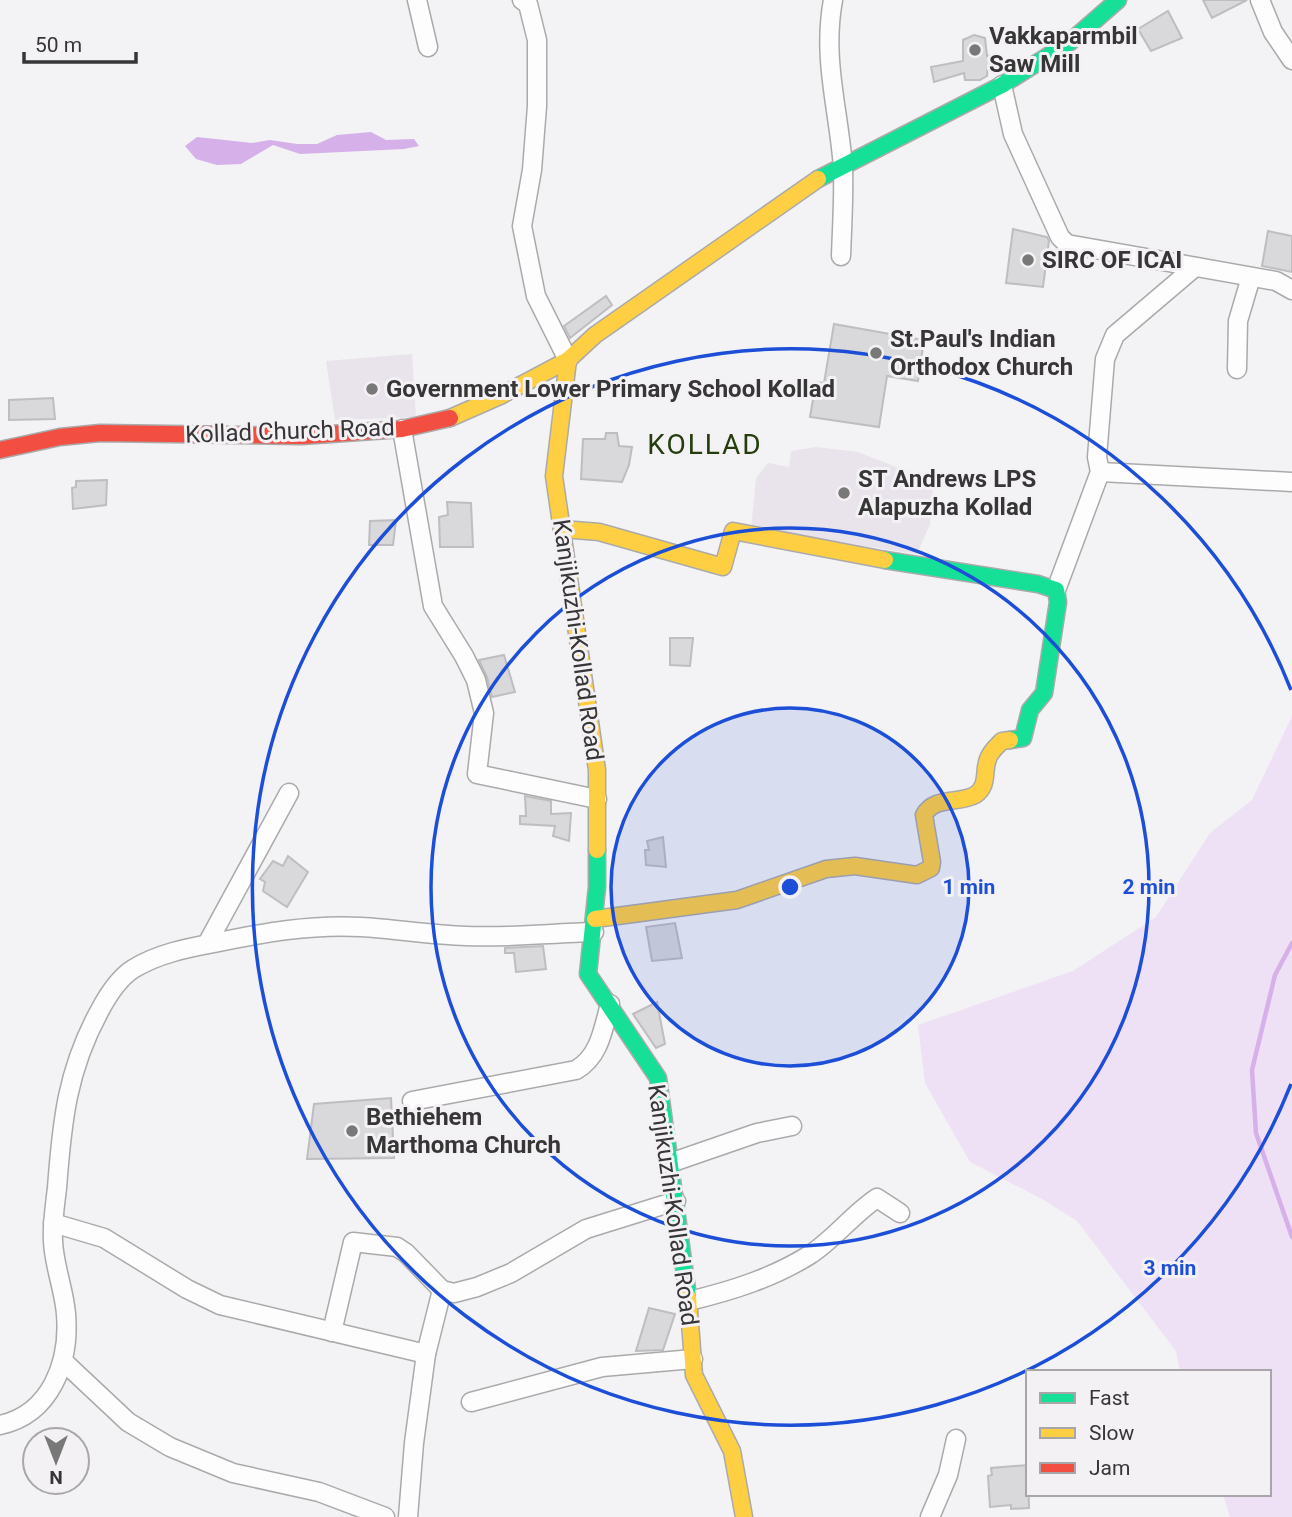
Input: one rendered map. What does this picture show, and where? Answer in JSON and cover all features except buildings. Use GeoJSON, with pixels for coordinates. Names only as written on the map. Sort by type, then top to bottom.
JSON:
{"type":"FeatureCollection","features":[{"type":"Feature","properties":{"kind":"main road","name":"Kollad Church Road"},"geometry":{"type":"LineString","coordinates":[[0,450],[60,437],[100,433],[302,436],[402,429],[457,415],[568,360],[595,335],[821,177],[1002,85],[1070,41],[1118,0]]}},
{"type":"Feature","properties":{"kind":"main road","name":"Kanjikuzhi-Kollad Road"},"geometry":{"type":"LineString","coordinates":[[568,360],[554,476],[597,770],[594,925],[588,974],[658,1078],[689,1301],[694,1375],[732,1451],[744,1517]]}},
{"type":"Feature","properties":{"kind":"main road"},"geometry":{"type":"LineString","coordinates":[[562,529],[600,532],[723,567],[733,531],[912,565],[1038,584],[1056,590],[1058,602],[1044,693],[1034,702],[1028,713],[1023,738],[1002,741],[988,758],[983,788],[967,798],[930,805],[926,809],[924,815],[932,862],[928,871],[908,875],[855,866],[826,869],[737,900],[594,925]]}},
{"type":"Feature","properties":{"kind":"street"},"geometry":{"type":"LineString","coordinates":[[417,0],[428,47]]}},
{"type":"Feature","properties":{"kind":"street"},"geometry":{"type":"LineString","coordinates":[[522,0],[528,4],[537,40],[537,106],[522,226],[536,296],[568,360]]}},
{"type":"Feature","properties":{"kind":"street"},"geometry":{"type":"LineString","coordinates":[[832,0],[828,46],[843,168],[841,256]]}},
{"type":"Feature","properties":{"kind":"street"},"geometry":{"type":"LineString","coordinates":[[1260,0],[1273,32],[1292,60]]}},
{"type":"Feature","properties":{"kind":"street"},"geometry":{"type":"LineString","coordinates":[[1002,85],[1013,134],[1060,237],[1067,244],[1276,281],[1292,290]]}},
{"type":"Feature","properties":{"kind":"street"},"geometry":{"type":"LineString","coordinates":[[1056,590],[1100,472],[1097,457],[1105,359],[1115,335],[1195,267]]}},
{"type":"Feature","properties":{"kind":"street"},"geometry":{"type":"LineString","coordinates":[[1237,369],[1238,321],[1251,277]]}},
{"type":"Feature","properties":{"kind":"street"},"geometry":{"type":"LineString","coordinates":[[402,429],[433,606],[476,680],[484,713],[477,774],[597,799]]}},
{"type":"Feature","properties":{"kind":"street"},"geometry":{"type":"LineString","coordinates":[[1100,472],[1292,482]]}},
{"type":"Feature","properties":{"kind":"street"},"geometry":{"type":"LineString","coordinates":[[207,944],[289,793]]}},
{"type":"Feature","properties":{"kind":"street"},"geometry":{"type":"LineString","coordinates":[[0,1425],[19,1421],[40,1404],[55,1383],[63,1361],[66,1313],[56,1264],[53,1223],[63,1112],[76,1060],[109,994],[132,970],[164,954],[257,934],[301,929],[358,927],[468,936],[594,925]]}},
{"type":"Feature","properties":{"kind":"street"},"geometry":{"type":"LineString","coordinates":[[412,1101],[576,1070],[586,1064],[600,1042],[610,1004]]}},
{"type":"Feature","properties":{"kind":"street"},"geometry":{"type":"LineString","coordinates":[[670,1164],[757,1133],[792,1126]]}},
{"type":"Feature","properties":{"kind":"street"},"geometry":{"type":"LineString","coordinates":[[689,1301],[762,1280],[812,1254],[877,1198],[900,1213]]}},
{"type":"Feature","properties":{"kind":"street"},"geometry":{"type":"LineString","coordinates":[[332,1332],[353,1242],[397,1247],[442,1290],[454,1293],[511,1273],[586,1229],[676,1201]]}},
{"type":"Feature","properties":{"kind":"street"},"geometry":{"type":"LineString","coordinates":[[53,1223],[104,1238],[187,1289],[220,1305],[426,1354]]}},
{"type":"Feature","properties":{"kind":"street"},"geometry":{"type":"LineString","coordinates":[[408,1517],[414,1443],[426,1354],[442,1290]]}},
{"type":"Feature","properties":{"kind":"street"},"geometry":{"type":"LineString","coordinates":[[471,1402],[602,1367],[693,1359]]}},
{"type":"Feature","properties":{"kind":"street"},"geometry":{"type":"LineString","coordinates":[[63,1361],[128,1422],[170,1447],[233,1472],[319,1492],[385,1517]]}},
{"type":"Feature","properties":{"kind":"street"},"geometry":{"type":"LineString","coordinates":[[930,1517],[948,1475],[956,1439]]}},
{"type":"Feature","properties":{"kind":"shaded area"},"geometry":{"type":"Polygon","coordinates":[[[371,132],[386,140],[414,139],[419,146],[300,154],[273,145],[241,164],[217,165],[196,159],[185,146],[197,137],[252,143],[270,140],[317,144],[337,135],[371,132]]]}},
{"type":"Feature","properties":{"kind":"shaded area","name":"Government Lower Primary School Kollad"},"geometry":{"type":"Polygon","coordinates":[[[412,354],[416,417],[335,420],[326,361],[412,354]]]}},
{"type":"Feature","properties":{"kind":"shaded area","name":"ST Andrews LPS Alapuzha Kollad"},"geometry":{"type":"Polygon","coordinates":[[[816,447],[858,452],[934,482],[930,524],[917,554],[751,529],[756,478],[768,463],[789,467],[791,451],[816,447]]]}},
{"type":"Feature","properties":{"kind":"shaded area"},"geometry":{"type":"Polygon","coordinates":[[[1292,716],[1292,1517],[1230,1517],[1224,1496],[1271,1496],[1271,1370],[1180,1370],[1176,1351],[1077,1221],[1044,1200],[970,1162],[925,1083],[918,1025],[1073,971],[1156,917],[1210,833],[1252,800],[1292,716]]]}},
{"type":"Feature","properties":{"kind":"waterway"},"geometry":{"type":"LineString","coordinates":[[1292,943],[1275,975],[1252,1070],[1256,1133],[1292,1237]]}},
{"type":"Feature","properties":{"kind":"traffic: fast"},"geometry":{"type":"LineString","coordinates":[[818,179],[1002,85],[1070,42],[1118,0]]}},
{"type":"Feature","properties":{"kind":"traffic: fast"},"geometry":{"type":"LineString","coordinates":[[885,560],[1038,584],[1056,590],[1058,602],[1044,693],[1030,710],[1023,738],[1010,740]]}},
{"type":"Feature","properties":{"kind":"traffic: fast"},"geometry":{"type":"LineString","coordinates":[[597,850],[597,887],[588,974],[658,1078],[688,1297]]}},
{"type":"Feature","properties":{"kind":"traffic: slow"},"geometry":{"type":"LineString","coordinates":[[450,418],[500,396],[568,360],[595,335],[818,179]]}},
{"type":"Feature","properties":{"kind":"traffic: slow"},"geometry":{"type":"LineString","coordinates":[[568,360],[554,476],[597,770],[597,850]]}},
{"type":"Feature","properties":{"kind":"traffic: slow"},"geometry":{"type":"LineString","coordinates":[[562,529],[599,532],[723,567],[733,531],[885,560]]}},
{"type":"Feature","properties":{"kind":"traffic: slow"},"geometry":{"type":"LineString","coordinates":[[595,919],[737,900],[826,869],[855,866],[917,875],[931,868],[924,815],[928,809],[940,803],[975,795],[984,783],[990,754],[1002,741],[1010,740]]}},
{"type":"Feature","properties":{"kind":"traffic: slow"},"geometry":{"type":"LineString","coordinates":[[688,1297],[694,1375],[732,1451],[744,1517]]}},
{"type":"Feature","properties":{"kind":"traffic: jam"},"geometry":{"type":"LineString","coordinates":[[0,450],[60,437],[100,433],[302,436],[402,429],[450,418]]}},
{"type":"Feature","properties":{"kind":"place","name":"Vakkaparmbil Saw Mill"},"geometry":{"type":"Point","coordinates":[975,50]}},
{"type":"Feature","properties":{"kind":"place","name":"SIRC OF ICAI"},"geometry":{"type":"Point","coordinates":[1028,260]}},
{"type":"Feature","properties":{"kind":"place","name":"St.Paul's Indian Orthodox Church"},"geometry":{"type":"Point","coordinates":[876,353]}},
{"type":"Feature","properties":{"kind":"place","name":"Government Lower Primary School Kollad"},"geometry":{"type":"Point","coordinates":[372,389]}},
{"type":"Feature","properties":{"kind":"place","name":"ST Andrews LPS Alapuzha Kollad"},"geometry":{"type":"Point","coordinates":[844,493]}},
{"type":"Feature","properties":{"kind":"place","name":"Bethiehem Marthoma Church"},"geometry":{"type":"Point","coordinates":[352,1131]}},
{"type":"Feature","properties":{"kind":"district","name":"KOLLAD"},"geometry":{"type":"Point","coordinates":[705,444]}}]}
